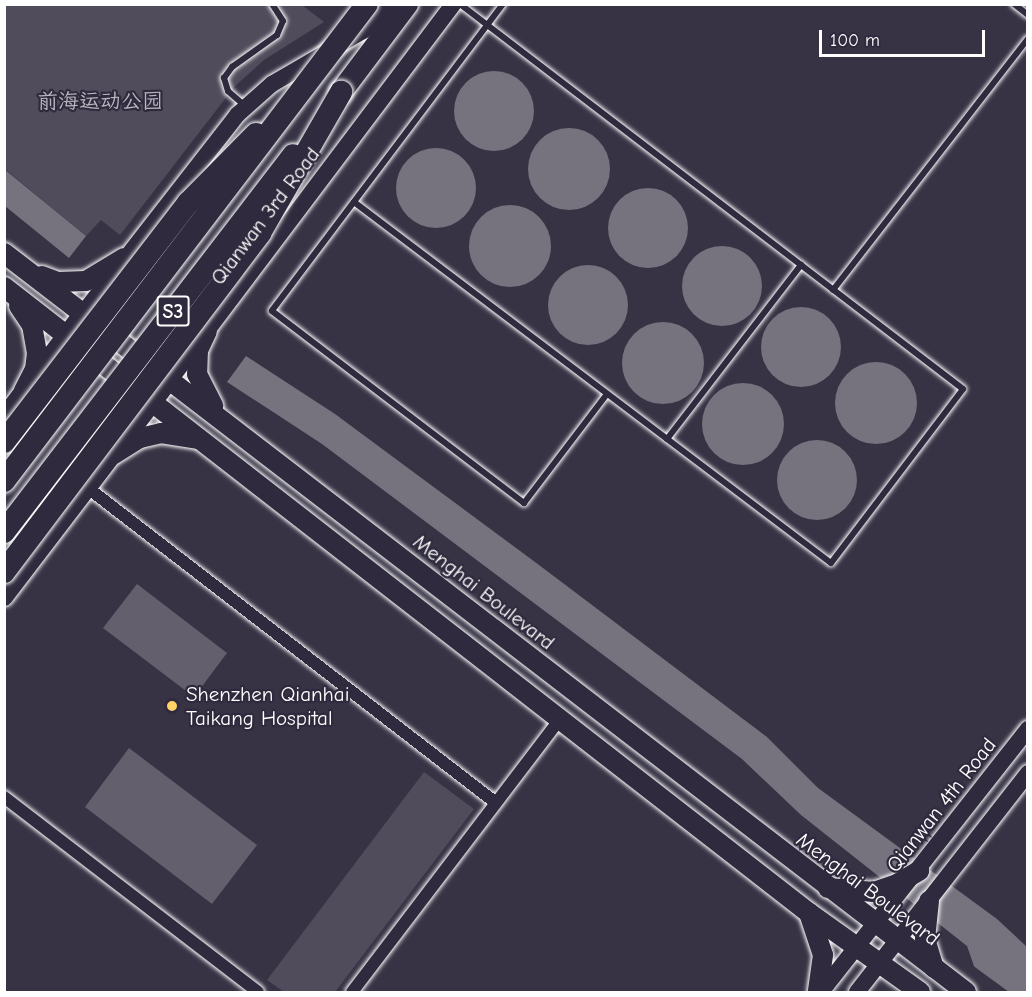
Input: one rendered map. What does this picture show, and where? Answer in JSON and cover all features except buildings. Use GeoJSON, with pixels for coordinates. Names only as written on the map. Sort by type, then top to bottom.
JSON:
{"type":"FeatureCollection","features":[{"type":"Feature","properties":{"kind":"highway","name":"S3"},"geometry":{"type":"LineString","coordinates":[[4,481],[367,4]]}},
{"type":"Feature","properties":{"kind":"highway","name":"S3"},"geometry":{"type":"LineString","coordinates":[[4,532],[407,4]]}},
{"type":"Feature","properties":{"kind":"highway"},"geometry":{"type":"LineString","coordinates":[[4,442],[188,203],[310,80]]}},
{"type":"Feature","properties":{"kind":"highway"},"geometry":{"type":"LineString","coordinates":[[4,572],[260,233],[341,92]]}},
{"type":"Feature","properties":{"kind":"main road","name":"Menghai Boulevard"},"geometry":{"type":"LineString","coordinates":[[4,253],[825,887],[966,993]]}},
{"type":"Feature","properties":{"kind":"main road"},"geometry":{"type":"LineString","coordinates":[[27,270],[71,284],[100,276],[124,258]]}},
{"type":"Feature","properties":{"kind":"main road"},"geometry":{"type":"LineString","coordinates":[[4,289],[205,441],[809,913],[919,992]]}},
{"type":"Feature","properties":{"kind":"main road"},"geometry":{"type":"LineString","coordinates":[[4,289],[22,309],[36,338],[35,369],[24,391]]}},
{"type":"Feature","properties":{"kind":"main road"},"geometry":{"type":"LineString","coordinates":[[4,417],[83,313]]}},
{"type":"Feature","properties":{"kind":"main road"},"geometry":{"type":"LineString","coordinates":[[207,331],[198,350],[197,374],[206,397],[225,422]]}},
{"type":"Feature","properties":{"kind":"main road","name":"Qianwan 3rd Road"},"geometry":{"type":"LineString","coordinates":[[4,597],[170,380]]}},
{"type":"Feature","properties":{"kind":"main road"},"geometry":{"type":"LineString","coordinates":[[114,454],[140,438],[161,433],[205,441]]}},
{"type":"Feature","properties":{"kind":"main road"},"geometry":{"type":"LineString","coordinates":[[825,887],[874,892],[897,884],[919,871]]}},
{"type":"Feature","properties":{"kind":"main road"},"geometry":{"type":"LineString","coordinates":[[929,901],[925,939],[934,968]]}},
{"type":"Feature","properties":{"kind":"main road"},"geometry":{"type":"LineString","coordinates":[[809,913],[823,955],[819,993]]}},
{"type":"Feature","properties":{"kind":"main road"},"geometry":{"type":"LineString","coordinates":[[897,993],[919,992]]}},
{"type":"Feature","properties":{"kind":"street"},"geometry":{"type":"LineString","coordinates":[[83,313],[208,148],[246,106],[288,74],[376,22],[393,4]]}},
{"type":"Feature","properties":{"kind":"street","name":"Qianwan 3rd Road"},"geometry":{"type":"LineString","coordinates":[[170,380],[453,4]]}},
{"type":"Feature","properties":{"kind":"street"},"geometry":{"type":"LineString","coordinates":[[88,488],[496,803]]}},
{"type":"Feature","properties":{"kind":"street"},"geometry":{"type":"LineString","coordinates":[[352,993],[561,719]]}},
{"type":"Feature","properties":{"kind":"street","name":"Qianwan 4th Road"},"geometry":{"type":"LineString","coordinates":[[819,993],[859,948],[1028,729]]}},
{"type":"Feature","properties":{"kind":"street"},"geometry":{"type":"LineString","coordinates":[[857,993],[1028,773]]}},
{"type":"Feature","properties":{"kind":"street"},"geometry":{"type":"LineString","coordinates":[[4,797],[258,993]]}},
{"type":"Feature","properties":{"kind":"lane"},"geometry":{"type":"LineString","coordinates":[[246,106],[228,91],[224,78],[232,67],[277,35],[283,21],[272,4]]}},
{"type":"Feature","properties":{"kind":"lane"},"geometry":{"type":"LineString","coordinates":[[354,202],[831,563],[963,389],[459,4]]}},
{"type":"Feature","properties":{"kind":"lane"},"geometry":{"type":"LineString","coordinates":[[503,4],[272,311],[524,503],[607,394]]}},
{"type":"Feature","properties":{"kind":"lane"},"geometry":{"type":"LineString","coordinates":[[1014,4],[1028,15]]}},
{"type":"Feature","properties":{"kind":"lane"},"geometry":{"type":"LineString","coordinates":[[834,290],[1028,39]]}},
{"type":"Feature","properties":{"kind":"lane"},"geometry":{"type":"LineString","coordinates":[[667,439],[801,265]]}},
{"type":"Feature","properties":{"kind":"green space","name":"前海运动公园"},"geometry":{"type":"Polygon","coordinates":[[[5,5],[302,5],[324,22],[264,60],[235,86],[120,235],[101,220],[86,236],[5,169],[5,5]]]}},
{"type":"Feature","properties":{"kind":"green space"},"geometry":{"type":"Polygon","coordinates":[[[424,772],[474,809],[335,992],[284,992],[267,980],[424,772]]]}},
{"type":"Feature","properties":{"kind":"shaded area"},"geometry":{"type":"Polygon","coordinates":[[[486,71],[502,71],[523,82],[534,103],[534,119],[523,140],[502,151],[486,151],[472,145],[460,133],[454,119],[454,103],[460,89],[472,77],[486,71]]]}},
{"type":"Feature","properties":{"kind":"shaded area"},"geometry":{"type":"Polygon","coordinates":[[[569,128],[585,132],[598,140],[606,153],[610,169],[606,185],[598,198],[585,206],[569,210],[553,206],[540,198],[532,185],[528,169],[532,153],[540,140],[553,132],[569,128]]]}},
{"type":"Feature","properties":{"kind":"shaded area"},"geometry":{"type":"Polygon","coordinates":[[[428,148],[444,148],[465,159],[476,180],[476,196],[465,217],[444,228],[428,228],[414,222],[402,210],[396,196],[396,180],[402,166],[414,154],[428,148]]]}},
{"type":"Feature","properties":{"kind":"shaded area"},"geometry":{"type":"Polygon","coordinates":[[[4,169],[86,236],[69,258],[5,206],[4,169]]]}},
{"type":"Feature","properties":{"kind":"shaded area"},"geometry":{"type":"Polygon","coordinates":[[[640,188],[656,188],[677,199],[688,220],[688,236],[677,257],[656,268],[640,268],[626,262],[614,250],[608,236],[608,220],[614,206],[626,194],[640,188]]]}},
{"type":"Feature","properties":{"kind":"shaded area"},"geometry":{"type":"Polygon","coordinates":[[[510,205],[526,209],[539,217],[547,230],[551,246],[547,262],[539,275],[526,283],[510,287],[494,283],[481,275],[473,262],[469,246],[473,230],[481,217],[494,209],[510,205]]]}},
{"type":"Feature","properties":{"kind":"shaded area"},"geometry":{"type":"Polygon","coordinates":[[[714,246],[730,246],[751,257],[762,278],[762,294],[751,315],[730,326],[714,326],[700,320],[688,308],[682,294],[682,278],[688,264],[700,252],[714,246]]]}},
{"type":"Feature","properties":{"kind":"shaded area"},"geometry":{"type":"Polygon","coordinates":[[[580,265],[596,265],[617,276],[628,297],[628,313],[617,334],[596,345],[580,345],[566,339],[554,327],[548,313],[548,297],[554,283],[566,271],[580,265]]]}},
{"type":"Feature","properties":{"kind":"shaded area"},"geometry":{"type":"Polygon","coordinates":[[[793,307],[809,307],[824,313],[835,324],[841,339],[841,355],[835,370],[824,381],[809,387],[793,387],[778,381],[767,370],[761,355],[761,339],[767,324],[778,313],[793,307]]]}},
{"type":"Feature","properties":{"kind":"shaded area"},"geometry":{"type":"Polygon","coordinates":[[[663,322],[679,326],[692,334],[700,347],[704,363],[700,379],[692,392],[679,400],[663,404],[647,400],[634,392],[626,379],[622,363],[626,347],[634,334],[647,326],[663,322]]]}},
{"type":"Feature","properties":{"kind":"shaded area"},"geometry":{"type":"Polygon","coordinates":[[[246,356],[335,414],[539,565],[767,737],[818,788],[997,919],[1027,947],[1027,992],[983,992],[967,946],[801,815],[742,759],[322,444],[227,382],[246,356]]]}},
{"type":"Feature","properties":{"kind":"shaded area"},"geometry":{"type":"Polygon","coordinates":[[[876,362],[892,366],[905,374],[913,387],[917,403],[913,419],[905,432],[892,440],[876,444],[860,440],[847,432],[839,419],[835,403],[839,387],[847,374],[860,366],[876,362]]]}},
{"type":"Feature","properties":{"kind":"shaded area"},"geometry":{"type":"Polygon","coordinates":[[[743,383],[766,390],[772,395],[777,401],[784,424],[777,447],[772,453],[766,458],[743,465],[720,458],[714,453],[709,447],[702,424],[709,401],[714,395],[720,390],[743,383]]]}},
{"type":"Feature","properties":{"kind":"shaded area"},"geometry":{"type":"Polygon","coordinates":[[[809,440],[825,440],[846,451],[857,472],[857,488],[846,509],[825,520],[809,520],[795,514],[783,502],[777,488],[777,472],[783,458],[795,446],[809,440]]]}},
{"type":"Feature","properties":{"kind":"pier"},"geometry":{"type":"Polygon","coordinates":[[[972,965],[1009,992],[980,992],[972,965]]]}},
{"type":"Feature","properties":{"kind":"place","name":"Shenzhen Qianhai Taikang Hospital"},"geometry":{"type":"Point","coordinates":[172,706]}}]}
